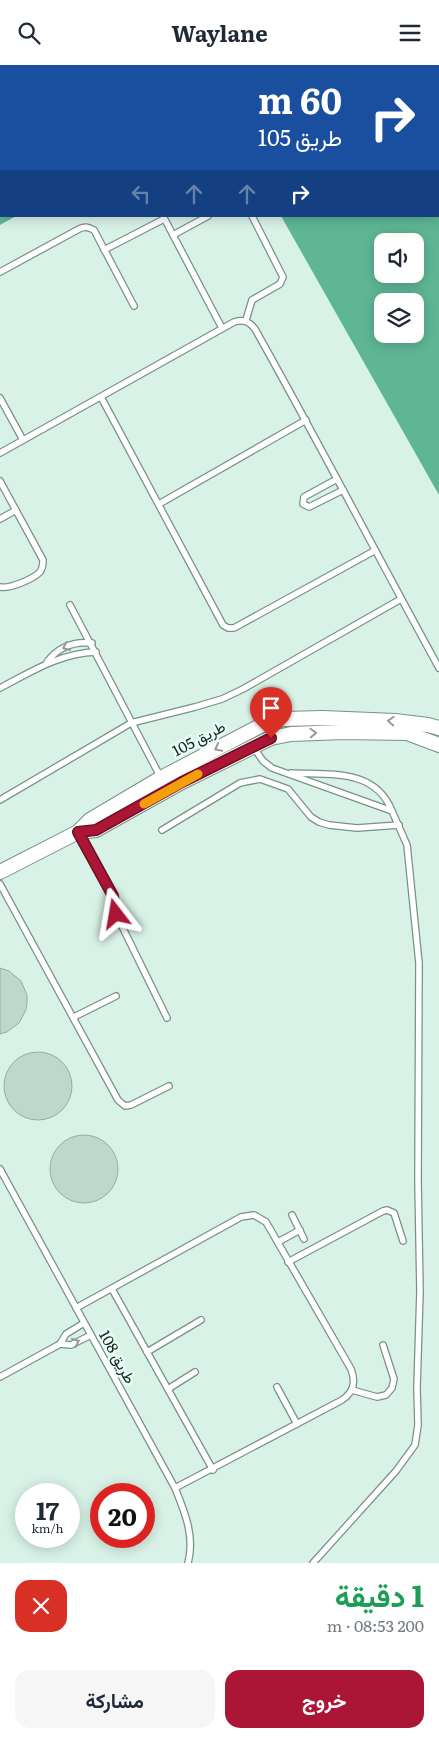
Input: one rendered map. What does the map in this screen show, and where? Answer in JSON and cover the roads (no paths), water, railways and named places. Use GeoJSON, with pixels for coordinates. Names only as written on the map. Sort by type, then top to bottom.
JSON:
{"type":"FeatureCollection","features":[{"type":"Feature","properties":{"kind":"street","name":"طريق 105"},"geometry":{"type":"LineString","coordinates":[[78,832],[96,830],[245,733],[262,725],[283,719],[323,718],[395,721],[439,728]]}},
{"type":"Feature","properties":{"kind":"street"},"geometry":{"type":"LineString","coordinates":[[245,733],[252,747]]}},
{"type":"Feature","properties":{"kind":"street","name":"طريق 105"},"geometry":{"type":"LineString","coordinates":[[0,872],[78,832],[90,820],[161,778],[178,776],[271,738],[290,733],[408,733],[439,745]]}},
{"type":"Feature","properties":{"kind":"lane"},"geometry":{"type":"LineString","coordinates":[[104,250],[163,217],[222,329]]}},
{"type":"Feature","properties":{"kind":"lane"},"geometry":{"type":"LineString","coordinates":[[173,235],[206,217]]}},
{"type":"Feature","properties":{"kind":"lane"},"geometry":{"type":"LineString","coordinates":[[246,320],[252,301],[280,284],[283,277],[253,217]]}},
{"type":"Feature","properties":{"kind":"lane"},"geometry":{"type":"LineString","coordinates":[[0,272],[84,227],[94,230],[134,305]]}},
{"type":"Feature","properties":{"kind":"lane"},"geometry":{"type":"LineString","coordinates":[[0,453],[222,329],[240,320],[246,320],[255,329],[306,420],[374,551],[439,668]]}},
{"type":"Feature","properties":{"kind":"lane"},"geometry":{"type":"LineString","coordinates":[[102,397],[223,625],[228,628],[234,628],[374,551]]}},
{"type":"Feature","properties":{"kind":"lane"},"geometry":{"type":"LineString","coordinates":[[0,398],[23,440]]}},
{"type":"Feature","properties":{"kind":"lane"},"geometry":{"type":"LineString","coordinates":[[159,504],[306,420]]}},
{"type":"Feature","properties":{"kind":"lane"},"geometry":{"type":"LineString","coordinates":[[337,479],[304,497],[303,504],[308,507],[343,491]]}},
{"type":"Feature","properties":{"kind":"lane"},"geometry":{"type":"LineString","coordinates":[[0,481],[43,560],[40,572],[13,586],[0,587]]}},
{"type":"Feature","properties":{"kind":"lane"},"geometry":{"type":"LineString","coordinates":[[0,519],[16,510]]}},
{"type":"Feature","properties":{"kind":"lane"},"geometry":{"type":"LineString","coordinates":[[0,800],[131,723],[195,707],[236,692],[401,599]]}},
{"type":"Feature","properties":{"kind":"lane"},"geometry":{"type":"LineString","coordinates":[[70,605],[92,643],[131,723],[161,778]]}},
{"type":"Feature","properties":{"kind":"lane"},"geometry":{"type":"LineString","coordinates":[[46,664],[62,648],[76,643],[92,643]]}},
{"type":"Feature","properties":{"kind":"lane"},"geometry":{"type":"LineString","coordinates":[[0,688],[46,664],[74,654],[96,652]]}},
{"type":"Feature","properties":{"kind":"lane"},"geometry":{"type":"LineString","coordinates":[[252,747],[263,761],[272,768],[392,811]]}},
{"type":"Feature","properties":{"kind":"lane"},"geometry":{"type":"LineString","coordinates":[[284,773],[355,777],[371,783],[388,800],[407,845],[419,963],[420,1291],[417,1387],[418,1425],[415,1445],[396,1471],[313,1563]]}},
{"type":"Feature","properties":{"kind":"lane"},"geometry":{"type":"LineString","coordinates":[[162,829],[240,783],[260,779],[288,789],[311,817],[319,822],[357,828],[399,825]]}},
{"type":"Feature","properties":{"kind":"lane"},"geometry":{"type":"LineString","coordinates":[[78,832],[113,896],[116,914],[167,1018]]}},
{"type":"Feature","properties":{"kind":"lane"},"geometry":{"type":"LineString","coordinates":[[0,884],[118,1100],[125,1105],[131,1105],[169,1086]]}},
{"type":"Feature","properties":{"kind":"lane"},"geometry":{"type":"LineString","coordinates":[[74,1017],[116,996]]}},
{"type":"Feature","properties":{"kind":"lane","name":"طريق 108"},"geometry":{"type":"LineString","coordinates":[[0,1169],[176,1488],[190,1531],[191,1551],[188,1563]]}},
{"type":"Feature","properties":{"kind":"lane"},"geometry":{"type":"LineString","coordinates":[[288,1262],[387,1210],[394,1213],[403,1241]]}},
{"type":"Feature","properties":{"kind":"lane"},"geometry":{"type":"LineString","coordinates":[[76,1307],[241,1217],[247,1215],[260,1217],[266,1222],[278,1242],[351,1369],[354,1376],[352,1390],[342,1400],[176,1488]]}},
{"type":"Feature","properties":{"kind":"lane"},"geometry":{"type":"LineString","coordinates":[[292,1215],[304,1239]]}},
{"type":"Feature","properties":{"kind":"lane"},"geometry":{"type":"LineString","coordinates":[[278,1242],[300,1230]]}},
{"type":"Feature","properties":{"kind":"lane"},"geometry":{"type":"LineString","coordinates":[[112,1289],[213,1470]]}},
{"type":"Feature","properties":{"kind":"lane"},"geometry":{"type":"LineString","coordinates":[[147,1352],[201,1321]]}},
{"type":"Feature","properties":{"kind":"lane"},"geometry":{"type":"LineString","coordinates":[[0,1377],[60,1344],[66,1334],[84,1323]]}},
{"type":"Feature","properties":{"kind":"lane"},"geometry":{"type":"LineString","coordinates":[[60,1344],[71,1345],[91,1335]]}},
{"type":"Feature","properties":{"kind":"lane"},"geometry":{"type":"LineString","coordinates":[[352,1390],[377,1397],[386,1395],[392,1388],[394,1379],[383,1345]]}},
{"type":"Feature","properties":{"kind":"lane"},"geometry":{"type":"LineString","coordinates":[[168,1389],[195,1372]]}},
{"type":"Feature","properties":{"kind":"lane"},"geometry":{"type":"LineString","coordinates":[[277,1387],[297,1424]]}}]}
